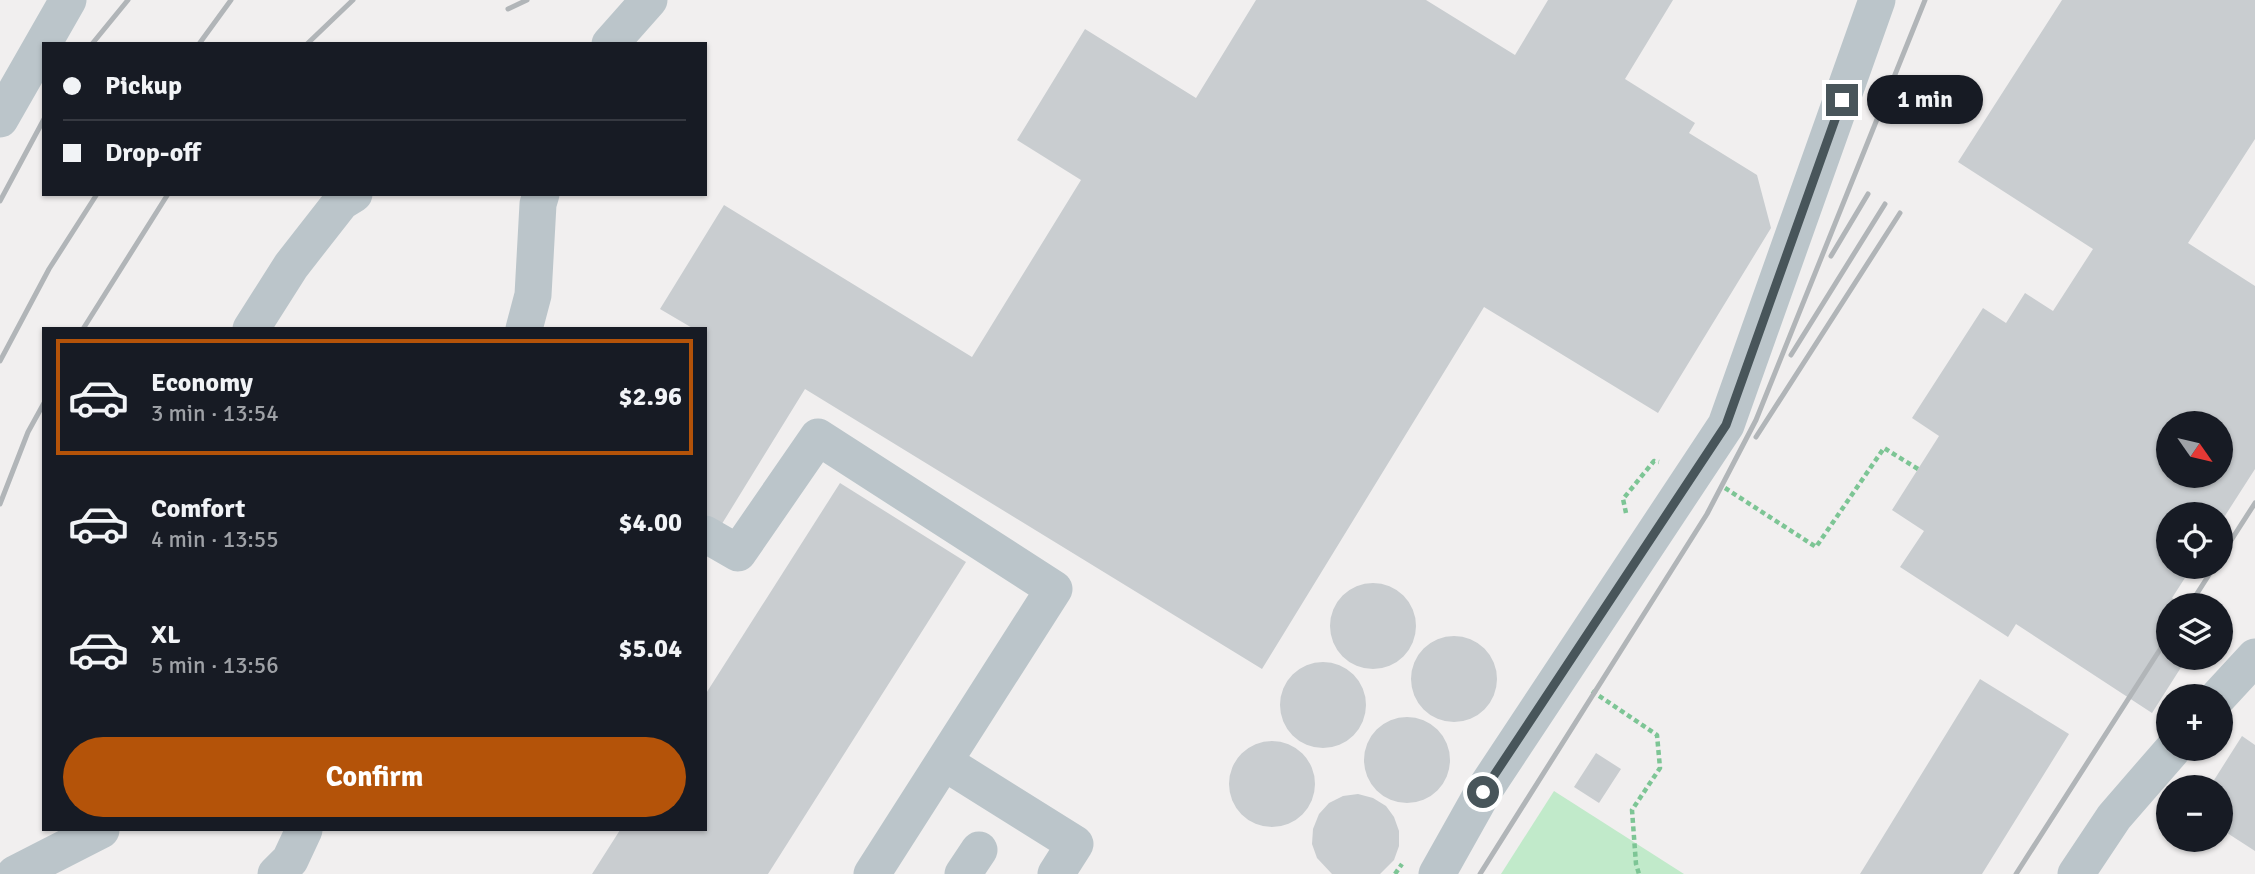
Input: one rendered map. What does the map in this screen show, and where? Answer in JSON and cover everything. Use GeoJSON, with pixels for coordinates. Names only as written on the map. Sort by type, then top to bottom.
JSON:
{"type":"FeatureCollection","features":[{"type":"Feature","properties":{"kind":"lane"},"geometry":{"type":"LineString","coordinates":[[43,42],[68,0]]}},
{"type":"Feature","properties":{"kind":"lane"},"geometry":{"type":"LineString","coordinates":[[612,42],[649,0]]}},
{"type":"Feature","properties":{"kind":"lane"},"geometry":{"type":"LineString","coordinates":[[1437,874],[1483,792],[1726,425],[1877,0]]}},
{"type":"Feature","properties":{"kind":"lane"},"geometry":{"type":"LineString","coordinates":[[0,115],[42,44]]}},
{"type":"Feature","properties":{"kind":"lane"},"geometry":{"type":"LineString","coordinates":[[252,327],[291,266],[341,202],[351,196]]}},
{"type":"Feature","properties":{"kind":"lane"},"geometry":{"type":"LineString","coordinates":[[525,327],[533,295],[540,196]]}},
{"type":"Feature","properties":{"kind":"lane"},"geometry":{"type":"LineString","coordinates":[[707,535],[738,553],[818,437],[1054,589],[872,874]]}},
{"type":"Feature","properties":{"kind":"lane"},"geometry":{"type":"LineString","coordinates":[[2230,684],[2255,657]]}},
{"type":"Feature","properties":{"kind":"lane"},"geometry":{"type":"LineString","coordinates":[[2076,874],[2114,817],[2163,761]]}},
{"type":"Feature","properties":{"kind":"lane"},"geometry":{"type":"LineString","coordinates":[[944,762],[1076,844],[1056,874]]}},
{"type":"Feature","properties":{"kind":"lane"},"geometry":{"type":"LineString","coordinates":[[15,874],[99,831]]}},
{"type":"Feature","properties":{"kind":"lane"},"geometry":{"type":"LineString","coordinates":[[276,874],[290,860],[304,831]]}},
{"type":"Feature","properties":{"kind":"path"},"geometry":{"type":"LineString","coordinates":[[1562,671],[1657,735],[1660,768],[1632,810],[1639,874]]}},
{"type":"Feature","properties":{"kind":"green space"},"geometry":{"type":"Polygon","coordinates":[[[1554,791],[1684,874],[1501,874],[1554,791]]]}},
{"type":"Feature","properties":{"kind":"building"},"geometry":{"type":"Polygon","coordinates":[[[1256,0],[1426,0],[1515,55],[1548,0],[1673,0],[1625,79],[1695,123],[1689,133],[1757,175],[1771,228],[1658,413],[1484,307],[1262,669],[805,389],[720,527],[707,519],[707,327],[691,327],[660,309],[724,205],[972,357],[1081,180],[1017,140],[1085,29],[1196,98],[1256,0]]]}},
{"type":"Feature","properties":{"kind":"building"},"geometry":{"type":"Polygon","coordinates":[[[2062,0],[2255,0],[2255,139],[2188,243],[2255,286],[2255,469],[2233,503],[2156,502],[2156,579],[2184,579],[2175,593],[2156,593],[2156,670],[2179,670],[2170,684],[2156,684],[2156,707],[2152,713],[2016,624],[2008,637],[1900,567],[1924,531],[1892,510],[1939,436],[1912,418],[1983,308],[2006,323],[2025,293],[2053,311],[2093,249],[1958,162],[2062,0]]]}},
{"type":"Feature","properties":{"kind":"building"},"geometry":{"type":"Polygon","coordinates":[[[840,483],[966,562],[768,874],[592,874],[619,831],[707,831],[707,692],[840,483]]]}},
{"type":"Feature","properties":{"kind":"building"},"geometry":{"type":"Polygon","coordinates":[[[1365,583],[1381,583],[1404,595],[1413,609],[1416,626],[1413,643],[1404,657],[1381,669],[1365,669],[1349,662],[1337,650],[1330,634],[1330,618],[1337,602],[1349,590],[1365,583]]]}},
{"type":"Feature","properties":{"kind":"building"},"geometry":{"type":"Polygon","coordinates":[[[1446,636],[1462,636],[1485,648],[1494,662],[1497,679],[1494,696],[1485,710],[1462,722],[1446,722],[1430,715],[1418,703],[1411,687],[1411,671],[1418,655],[1430,643],[1446,636]]]}},
{"type":"Feature","properties":{"kind":"building"},"geometry":{"type":"Polygon","coordinates":[[[1315,662],[1331,662],[1354,674],[1363,688],[1366,705],[1363,722],[1354,736],[1331,748],[1315,748],[1299,741],[1287,729],[1280,713],[1280,697],[1287,681],[1299,669],[1315,662]]]}},
{"type":"Feature","properties":{"kind":"building"},"geometry":{"type":"Polygon","coordinates":[[[1980,679],[2069,734],[1982,874],[1860,874],[1980,679]]]}},
{"type":"Feature","properties":{"kind":"building"},"geometry":{"type":"Polygon","coordinates":[[[1399,717],[1415,717],[1438,729],[1447,743],[1450,760],[1447,777],[1438,791],[1415,803],[1399,803],[1383,796],[1371,784],[1364,768],[1364,752],[1371,736],[1383,724],[1399,717]]]}},
{"type":"Feature","properties":{"kind":"building"},"geometry":{"type":"Polygon","coordinates":[[[2242,736],[2255,745],[2255,851],[2233,837],[2233,775],[2217,775],[2226,761],[2233,761],[2233,750],[2242,736]]]}},
{"type":"Feature","properties":{"kind":"building"},"geometry":{"type":"Polygon","coordinates":[[[1264,741],[1280,741],[1303,753],[1312,767],[1315,784],[1312,801],[1303,815],[1280,827],[1264,827],[1248,820],[1236,808],[1229,792],[1229,776],[1236,760],[1248,748],[1264,741]]]}},
{"type":"Feature","properties":{"kind":"building"},"geometry":{"type":"Polygon","coordinates":[[[1596,753],[1621,769],[1599,803],[1574,787],[1596,753]]]}},
{"type":"Feature","properties":{"kind":"building"},"geometry":{"type":"Polygon","coordinates":[[[1358,794],[1373,798],[1386,806],[1399,831],[1399,846],[1394,860],[1380,874],[1332,874],[1317,858],[1312,844],[1313,829],[1319,814],[1329,803],[1343,796],[1358,794]]]}},
{"type":"Feature","properties":{"kind":"railway"},"geometry":{"type":"LineString","coordinates":[[94,42],[128,0]]}},
{"type":"Feature","properties":{"kind":"railway"},"geometry":{"type":"LineString","coordinates":[[200,42],[231,0]]}},
{"type":"Feature","properties":{"kind":"railway"},"geometry":{"type":"LineString","coordinates":[[309,42],[353,0]]}},
{"type":"Feature","properties":{"kind":"railway"},"geometry":{"type":"LineString","coordinates":[[508,9],[527,0]]}},
{"type":"Feature","properties":{"kind":"railway"},"geometry":{"type":"LineString","coordinates":[[1480,874],[1707,514],[1756,420],[1925,0]]}},
{"type":"Feature","properties":{"kind":"railway"},"geometry":{"type":"LineString","coordinates":[[0,201],[42,123]]}},
{"type":"Feature","properties":{"kind":"railway"},"geometry":{"type":"LineString","coordinates":[[1831,256],[1868,194]]}},
{"type":"Feature","properties":{"kind":"railway"},"geometry":{"type":"LineString","coordinates":[[0,361],[49,269],[96,196]]}},
{"type":"Feature","properties":{"kind":"railway"},"geometry":{"type":"LineString","coordinates":[[84,327],[167,196]]}},
{"type":"Feature","properties":{"kind":"railway"},"geometry":{"type":"LineString","coordinates":[[1791,355],[1885,204]]}},
{"type":"Feature","properties":{"kind":"railway"},"geometry":{"type":"LineString","coordinates":[[1756,437],[1900,213]]}},
{"type":"Feature","properties":{"kind":"railway"},"geometry":{"type":"LineString","coordinates":[[0,504],[28,432],[42,407]]}},
{"type":"Feature","properties":{"kind":"railway"},"geometry":{"type":"LineString","coordinates":[[2233,537],[2255,503]]}},
{"type":"Feature","properties":{"kind":"railway"},"geometry":{"type":"LineString","coordinates":[[2197,593],[2206,579]]}},
{"type":"Feature","properties":{"kind":"railway"},"geometry":{"type":"LineString","coordinates":[[2016,874],[2156,656]]}},
{"type":"Feature","properties":{"kind":"route"},"geometry":{"type":"LineString","coordinates":[[1483,792],[1726,425],[1842,100]]}}]}
